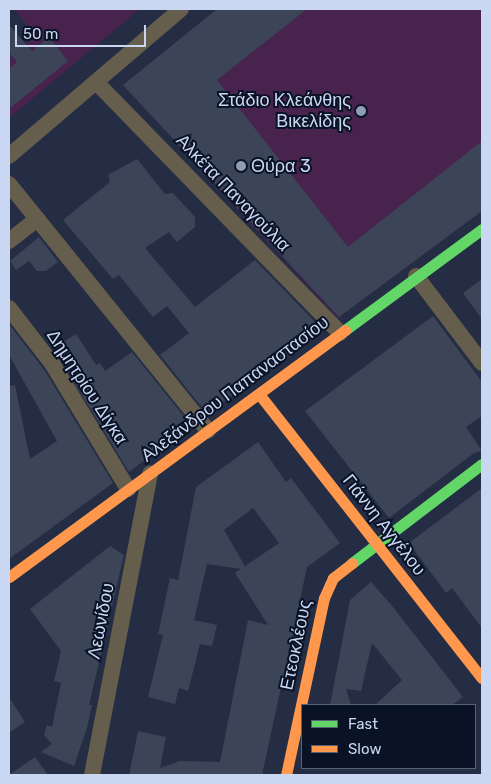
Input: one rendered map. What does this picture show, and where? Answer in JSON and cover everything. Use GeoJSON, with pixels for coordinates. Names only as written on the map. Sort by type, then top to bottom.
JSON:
{"type":"FeatureCollection","features":[{"type":"Feature","properties":{"kind":"street"},"geometry":{"type":"LineString","coordinates":[[9,156],[181,9]]}},
{"type":"Feature","properties":{"kind":"street","name":"Αλκέτα Παναγούλια"},"geometry":{"type":"LineString","coordinates":[[96,82],[340,333]]}},
{"type":"Feature","properties":{"kind":"street"},"geometry":{"type":"LineString","coordinates":[[9,184],[208,431]]}},
{"type":"Feature","properties":{"kind":"street"},"geometry":{"type":"LineString","coordinates":[[9,241],[37,219]]}},
{"type":"Feature","properties":{"kind":"street","name":"Αλεξάνδρου Παπαναστασίου"},"geometry":{"type":"LineString","coordinates":[[9,577],[482,229]]}},
{"type":"Feature","properties":{"kind":"street"},"geometry":{"type":"LineString","coordinates":[[416,276],[482,363]]}},
{"type":"Feature","properties":{"kind":"street","name":"Δημητρίου Δίγκα"},"geometry":{"type":"LineString","coordinates":[[9,308],[53,365],[128,490]]}},
{"type":"Feature","properties":{"kind":"street","name":"Γιάννη Αγγέλου"},"geometry":{"type":"LineString","coordinates":[[259,394],[482,676]]}},
{"type":"Feature","properties":{"kind":"street","name":"Ετεοκλέους"},"geometry":{"type":"LineString","coordinates":[[302,704],[328,588],[340,570],[482,464]]}},
{"type":"Feature","properties":{"kind":"street","name":"Λεωνίδου"},"geometry":{"type":"LineString","coordinates":[[92,775],[150,474]]}},
{"type":"Feature","properties":{"kind":"street","name":"Ετεοκλέους"},"geometry":{"type":"LineString","coordinates":[[286,775],[301,708]]}},
{"type":"Feature","properties":{"kind":"shaded area"},"geometry":{"type":"Polygon","coordinates":[[[14,9],[140,9],[9,118],[9,58],[36,36],[14,9]]]}},
{"type":"Feature","properties":{"kind":"shaded area"},"geometry":{"type":"Polygon","coordinates":[[[217,9],[482,9],[482,211],[338,318],[123,85],[217,9]]]}},
{"type":"Feature","properties":{"kind":"building","name":"Θύρα 3"},"geometry":{"type":"Polygon","coordinates":[[[217,9],[307,9],[217,80],[348,247],[482,141],[482,211],[339,317],[123,85],[217,9]]]}},
{"type":"Feature","properties":{"kind":"building"},"geometry":{"type":"Polygon","coordinates":[[[9,25],[32,51],[49,37],[68,61],[9,109],[9,69],[17,62],[9,53],[9,25]]]}},
{"type":"Feature","properties":{"kind":"building"},"geometry":{"type":"Polygon","coordinates":[[[137,159],[165,194],[173,193],[195,217],[195,227],[177,242],[169,232],[145,248],[195,307],[255,260],[322,329],[207,414],[160,355],[189,333],[167,306],[153,317],[119,275],[113,279],[63,220],[110,182],[108,175],[137,159]]]}},
{"type":"Feature","properties":{"kind":"building"},"geometry":{"type":"Polygon","coordinates":[[[39,237],[58,262],[46,271],[37,271],[29,261],[16,270],[10,261],[39,237]]]}},
{"type":"Feature","properties":{"kind":"building"},"geometry":{"type":"Polygon","coordinates":[[[482,279],[482,319],[463,293],[482,279]]]}},
{"type":"Feature","properties":{"kind":"building"},"geometry":{"type":"Polygon","coordinates":[[[433,316],[482,382],[482,416],[466,427],[482,451],[474,453],[389,518],[305,411],[433,316]]]}},
{"type":"Feature","properties":{"kind":"building"},"geometry":{"type":"Polygon","coordinates":[[[9,324],[45,371],[113,483],[9,559],[9,386],[15,385],[30,459],[57,441],[9,355],[9,324]]]}},
{"type":"Feature","properties":{"kind":"building"},"geometry":{"type":"Polygon","coordinates":[[[76,334],[96,365],[100,363],[105,371],[132,352],[191,425],[129,472],[53,348],[76,334]]]}},
{"type":"Feature","properties":{"kind":"building"},"geometry":{"type":"Polygon","coordinates":[[[258,442],[286,482],[291,478],[340,543],[307,567],[262,775],[129,775],[138,731],[166,737],[160,768],[180,761],[220,762],[248,620],[268,625],[235,573],[241,569],[207,564],[194,620],[217,625],[212,646],[200,644],[188,691],[179,688],[175,704],[148,697],[163,635],[158,634],[170,578],[178,580],[196,487],[258,442]],[[253,508],[224,530],[245,566],[279,543],[253,508]]]}},
{"type":"Feature","properties":{"kind":"building"},"geometry":{"type":"Polygon","coordinates":[[[482,488],[482,628],[452,588],[446,593],[409,543],[482,488]]]}},
{"type":"Feature","properties":{"kind":"building"},"geometry":{"type":"Polygon","coordinates":[[[110,546],[124,555],[89,705],[92,705],[87,728],[74,766],[41,752],[52,744],[44,735],[47,725],[52,727],[61,683],[54,681],[61,651],[30,609],[110,546]]]}},
{"type":"Feature","properties":{"kind":"building"},"geometry":{"type":"Polygon","coordinates":[[[371,582],[393,607],[463,697],[453,704],[376,704],[402,680],[372,643],[361,691],[346,689],[351,704],[330,704],[350,600],[371,582]]]}},
{"type":"Feature","properties":{"kind":"building"},"geometry":{"type":"Polygon","coordinates":[[[9,697],[25,722],[9,733],[9,697]]]}},
{"type":"Feature","properties":{"kind":"building"},"geometry":{"type":"Polygon","coordinates":[[[35,757],[48,775],[9,775],[35,757]]]}},
{"type":"Feature","properties":{"kind":"traffic: fast"},"geometry":{"type":"LineString","coordinates":[[345,330],[482,229]]}},
{"type":"Feature","properties":{"kind":"traffic: fast"},"geometry":{"type":"LineString","coordinates":[[352,563],[482,464]]}},
{"type":"Feature","properties":{"kind":"traffic: slow"},"geometry":{"type":"LineString","coordinates":[[9,577],[345,330]]}},
{"type":"Feature","properties":{"kind":"traffic: slow"},"geometry":{"type":"LineString","coordinates":[[259,394],[482,678]]}},
{"type":"Feature","properties":{"kind":"traffic: slow"},"geometry":{"type":"LineString","coordinates":[[301,704],[324,598],[333,578],[352,563]]}},
{"type":"Feature","properties":{"kind":"traffic: slow"},"geometry":{"type":"LineString","coordinates":[[286,775],[301,705]]}},
{"type":"Feature","properties":{"kind":"place","name":"Στάδιο Κλεάνθης Βικελίδης"},"geometry":{"type":"Point","coordinates":[361,111]}},
{"type":"Feature","properties":{"kind":"place","name":"Θύρα 3"},"geometry":{"type":"Point","coordinates":[241,166]}}]}
